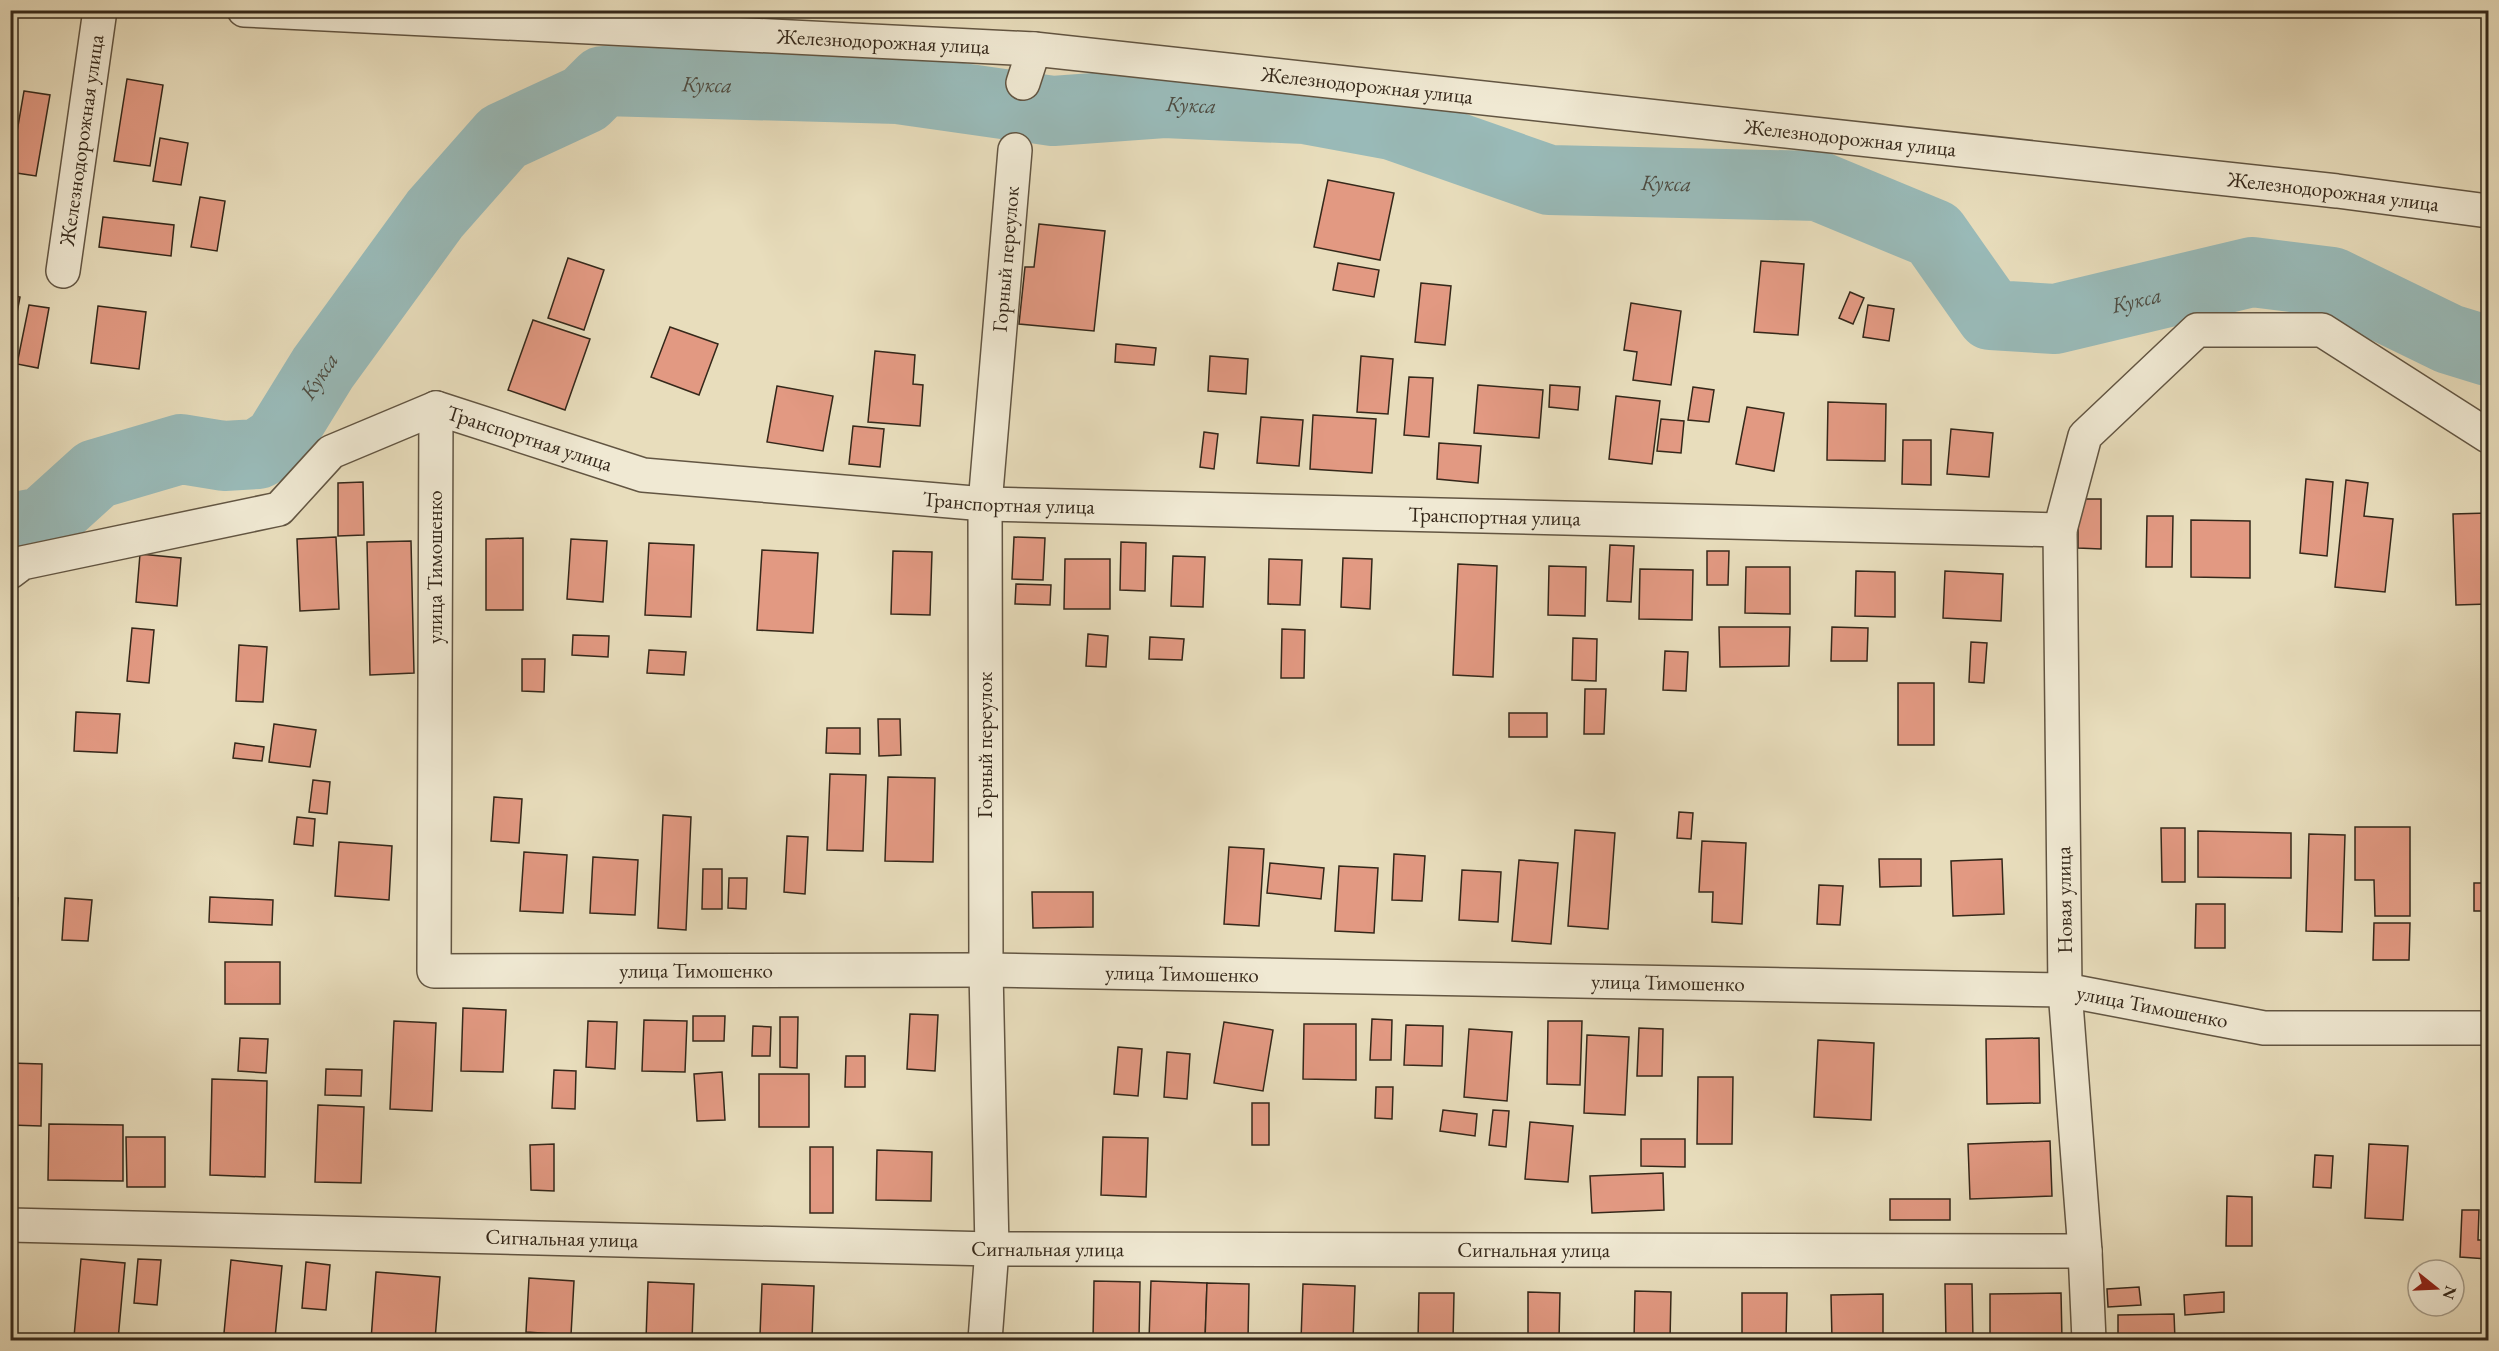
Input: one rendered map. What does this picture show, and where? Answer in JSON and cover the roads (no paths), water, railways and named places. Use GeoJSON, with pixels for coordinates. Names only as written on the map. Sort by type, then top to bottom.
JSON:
{"type":"FeatureCollection","features":[{"type":"Feature","properties":{"kind":"street","name":"Железнодорожная улица"},"geometry":{"type":"LineString","coordinates":[[63,271],[100,10]]}},
{"type":"Feature","properties":{"kind":"street","name":"Железнодорожная улица"},"geometry":{"type":"LineString","coordinates":[[244,10],[1034,49],[2325,189],[2488,211]]}},
{"type":"Feature","properties":{"kind":"street"},"geometry":{"type":"LineString","coordinates":[[1023,83],[1034,49]]}},
{"type":"Feature","properties":{"kind":"street","name":"Горный переулок"},"geometry":{"type":"LineString","coordinates":[[985,1341],[992,1249],[986,970],[985,504],[1015,150]]}},
{"type":"Feature","properties":{"kind":"street"},"geometry":{"type":"LineString","coordinates":[[2060,530],[2085,436],[2198,330],[2322,330],[2488,436]]}},
{"type":"Feature","properties":{"kind":"street","name":"Транспортная улица"},"geometry":{"type":"LineString","coordinates":[[10,572],[22,563],[279,508],[331,453],[436,408],[643,475],[985,504],[2060,530]]}},
{"type":"Feature","properties":{"kind":"street","name":"улица Тимошенко"},"geometry":{"type":"LineString","coordinates":[[436,408],[434,971],[986,970],[2065,990],[2264,1028],[2488,1028]]}},
{"type":"Feature","properties":{"kind":"street","name":"Новая улица"},"geometry":{"type":"LineString","coordinates":[[2060,530],[2065,990],[2085,1251],[2089,1341]]}},
{"type":"Feature","properties":{"kind":"street","name":"Сигнальная улица"},"geometry":{"type":"LineString","coordinates":[[10,1225],[992,1249],[2085,1251]]}},
{"type":"Feature","properties":{"kind":"waterway","name":"Кукса"},"geometry":{"type":"LineString","coordinates":[[10,528],[43,522],[96,474],[181,449],[224,456],[258,454],[278,441],[323,368],[435,214],[503,137],[585,99],[603,81],[898,89],[1053,111],[1164,103],[1305,109],[1392,125],[1549,180],[1818,186],[1934,234],[1991,315],[2055,319],[2252,272],[2332,282],[2449,339],[2488,351]]}}]}
